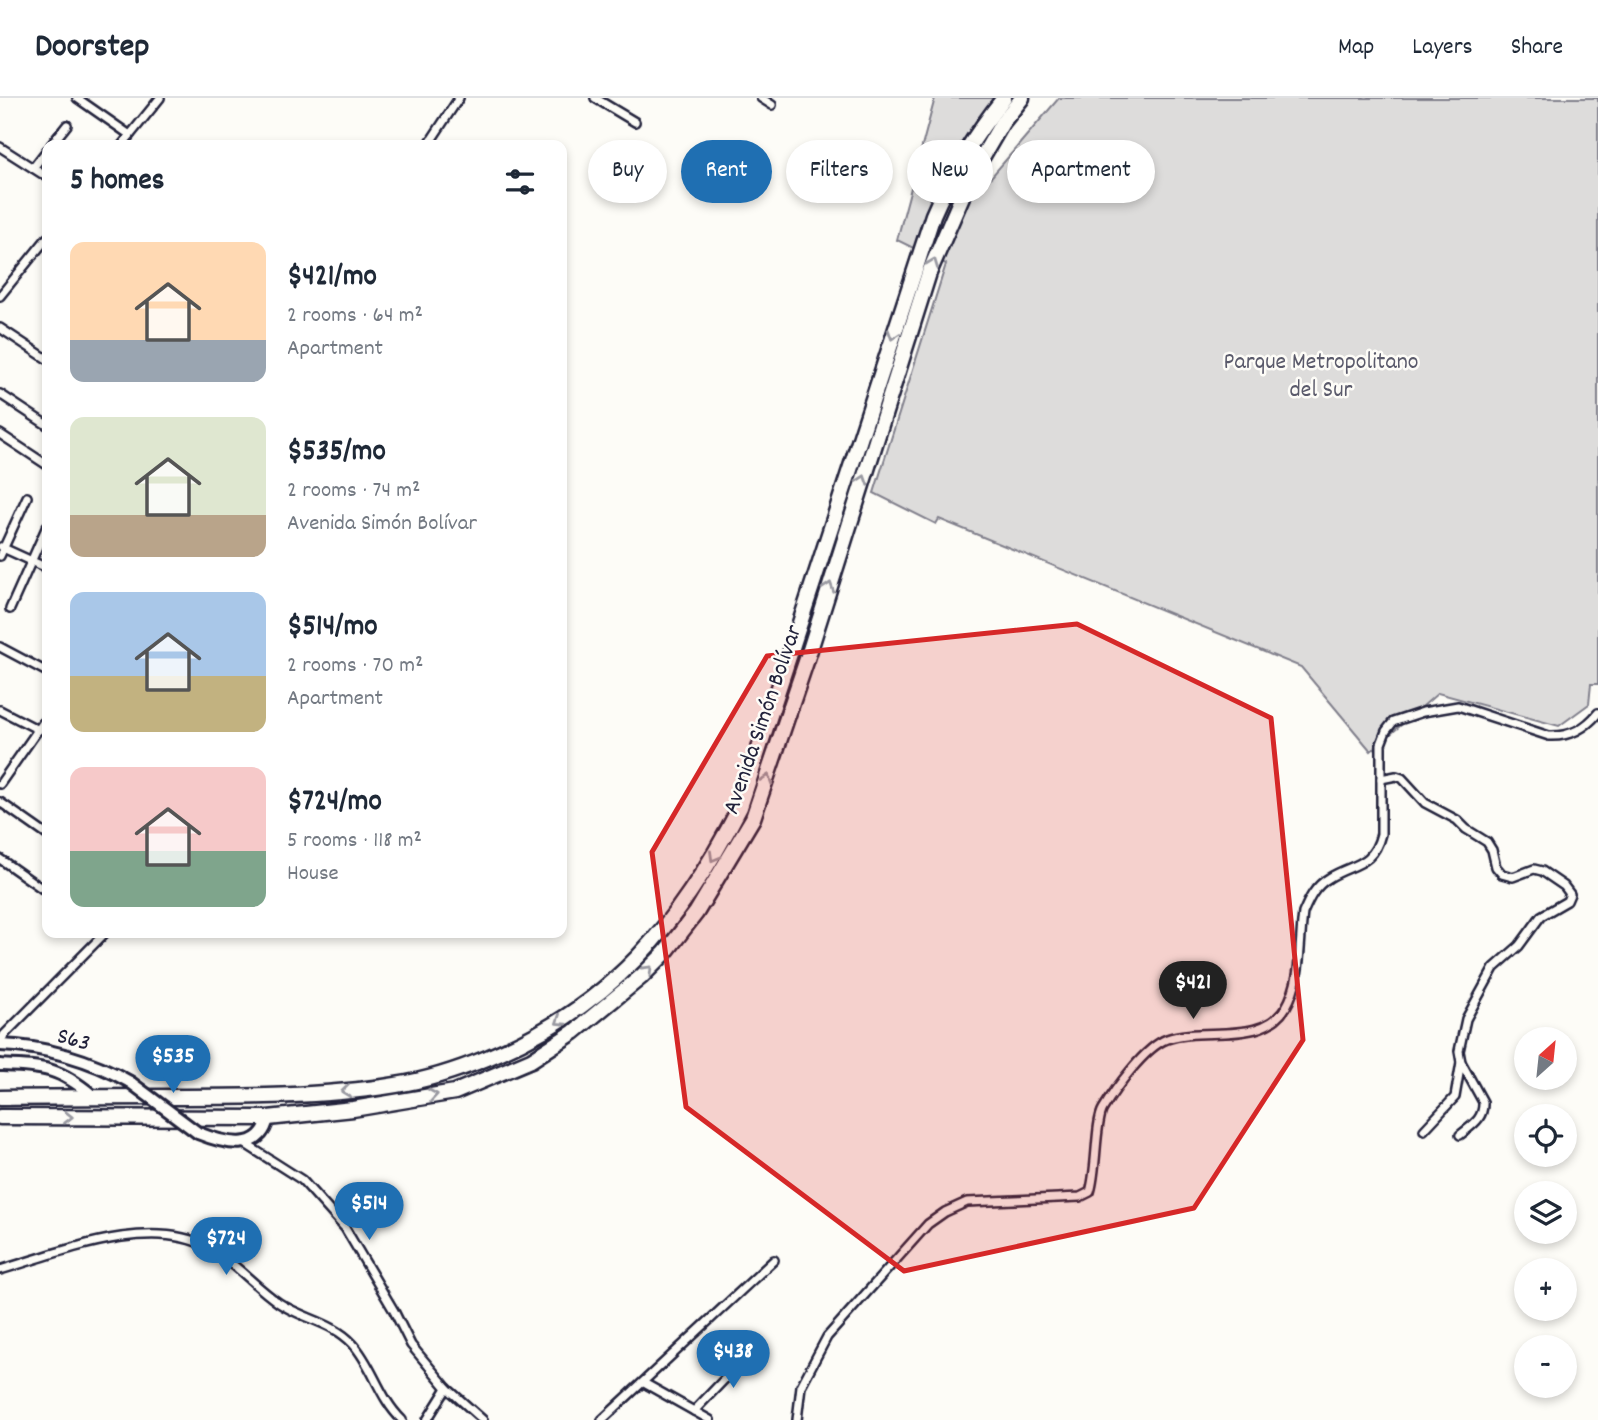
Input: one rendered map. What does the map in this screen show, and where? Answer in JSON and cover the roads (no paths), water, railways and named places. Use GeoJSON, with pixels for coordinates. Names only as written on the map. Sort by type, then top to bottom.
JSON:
{"type":"FeatureCollection","features":[{"type":"Feature","properties":{"kind":"highway","name":"Avenida Simón Bolívar"},"geometry":{"type":"LineString","coordinates":[[0,1117],[268,1118],[353,1109],[455,1092],[531,1060],[574,1032],[641,977],[665,953],[696,914],[753,818],[933,215],[974,137],[1004,98]]}},
{"type":"Feature","properties":{"kind":"highway","name":"Avenida Simón Bolívar"},"geometry":{"type":"LineString","coordinates":[[0,1098],[289,1097],[397,1085],[454,1071],[520,1044],[584,1006],[652,942],[675,914],[720,846],[740,807],[929,273],[955,207],[986,149],[1022,98]]}},
{"type":"Feature","properties":{"kind":"main road","name":"S63"},"geometry":{"type":"LineString","coordinates":[[0,1045],[18,1045],[80,1060],[108,1070],[130,1082],[198,1133],[216,1140],[244,1143]]}},
{"type":"Feature","properties":{"kind":"main road","name":"S63"},"geometry":{"type":"LineString","coordinates":[[0,1065],[39,1066],[69,1077],[93,1097]]}},
{"type":"Feature","properties":{"kind":"main road"},"geometry":{"type":"LineString","coordinates":[[244,1143],[261,1135],[267,1127],[268,1118]]}},
{"type":"Feature","properties":{"kind":"street"},"geometry":{"type":"LineString","coordinates":[[77,98],[130,135]]}},
{"type":"Feature","properties":{"kind":"street"},"geometry":{"type":"LineString","coordinates":[[126,140],[160,98]]}},
{"type":"Feature","properties":{"kind":"street"},"geometry":{"type":"LineString","coordinates":[[431,140],[459,98]]}},
{"type":"Feature","properties":{"kind":"street"},"geometry":{"type":"LineString","coordinates":[[595,98],[635,122]]}},
{"type":"Feature","properties":{"kind":"street"},"geometry":{"type":"LineString","coordinates":[[761,98],[772,105]]}},
{"type":"Feature","properties":{"kind":"street"},"geometry":{"type":"LineString","coordinates":[[55,140],[67,125]]}},
{"type":"Feature","properties":{"kind":"street"},"geometry":{"type":"LineString","coordinates":[[0,147],[42,174]]}},
{"type":"Feature","properties":{"kind":"street"},"geometry":{"type":"LineString","coordinates":[[33,168],[42,156]]}},
{"type":"Feature","properties":{"kind":"street"},"geometry":{"type":"LineString","coordinates":[[0,296],[42,244]]}},
{"type":"Feature","properties":{"kind":"street"},"geometry":{"type":"LineString","coordinates":[[0,328],[42,356]]}},
{"type":"Feature","properties":{"kind":"street"},"geometry":{"type":"LineString","coordinates":[[0,394],[42,422]]}},
{"type":"Feature","properties":{"kind":"street"},"geometry":{"type":"LineString","coordinates":[[0,434],[42,462]]}},
{"type":"Feature","properties":{"kind":"street"},"geometry":{"type":"LineString","coordinates":[[27,497],[1,551],[42,567]]}},
{"type":"Feature","properties":{"kind":"street"},"geometry":{"type":"LineString","coordinates":[[10,608],[42,537]]}},
{"type":"Feature","properties":{"kind":"street"},"geometry":{"type":"LineString","coordinates":[[0,647],[42,669]]}},
{"type":"Feature","properties":{"kind":"street"},"geometry":{"type":"LineString","coordinates":[[797,1420],[802,1386],[827,1337],[928,1224],[967,1202],[1080,1197],[1090,1192],[1094,1179],[1101,1111],[1130,1071],[1151,1050],[1169,1038],[1242,1031],[1278,1018],[1293,993],[1303,913],[1308,901],[1324,881],[1364,862],[1373,856],[1378,846],[1381,834],[1381,744],[1393,722],[1423,712],[1458,706],[1549,736],[1563,736],[1578,731],[1595,720],[1598,713]]}},
{"type":"Feature","properties":{"kind":"street"},"geometry":{"type":"LineString","coordinates":[[0,710],[39,730]]}},
{"type":"Feature","properties":{"kind":"street"},"geometry":{"type":"LineString","coordinates":[[0,783],[3,774],[42,725]]}},
{"type":"Feature","properties":{"kind":"street"},"geometry":{"type":"LineString","coordinates":[[1381,779],[1396,776],[1402,778],[1424,803],[1458,820],[1466,829],[1487,842],[1496,867],[1502,874],[1513,877],[1534,869],[1542,871],[1564,886],[1570,894],[1567,901],[1541,916],[1519,946],[1494,968],[1466,1019],[1459,1051],[1461,1062],[1483,1102],[1483,1107],[1478,1120],[1460,1135]]}},
{"type":"Feature","properties":{"kind":"street"},"geometry":{"type":"LineString","coordinates":[[0,802],[42,831]]}},
{"type":"Feature","properties":{"kind":"street"},"geometry":{"type":"LineString","coordinates":[[0,859],[42,888]]}},
{"type":"Feature","properties":{"kind":"street"},"geometry":{"type":"LineString","coordinates":[[0,1045],[4,1035],[100,938]]}},
{"type":"Feature","properties":{"kind":"street"},"geometry":{"type":"LineString","coordinates":[[1424,1130],[1455,1097],[1461,1062]]}},
{"type":"Feature","properties":{"kind":"street"},"geometry":{"type":"LineString","coordinates":[[244,1143],[302,1180],[345,1228],[411,1345],[447,1388],[483,1420]]}},
{"type":"Feature","properties":{"kind":"street"},"geometry":{"type":"LineString","coordinates":[[0,1270],[104,1240],[145,1235],[193,1240],[223,1256],[262,1291],[284,1306],[325,1323],[339,1332],[354,1345],[391,1409],[402,1420]]}},
{"type":"Feature","properties":{"kind":"street"},"geometry":{"type":"LineString","coordinates":[[602,1420],[774,1260]]}},
{"type":"Feature","properties":{"kind":"street"},"geometry":{"type":"LineString","coordinates":[[694,1411],[739,1364],[756,1351]]}},
{"type":"Feature","properties":{"kind":"street"},"geometry":{"type":"LineString","coordinates":[[644,1383],[710,1420]]}},
{"type":"Feature","properties":{"kind":"street"},"geometry":{"type":"LineString","coordinates":[[427,1420],[447,1388]]}},
{"type":"Feature","properties":{"kind":"park label","name":"Parque Metropolitano del Sur"},"geometry":{"type":"Point","coordinates":[1321,374]}}]}
